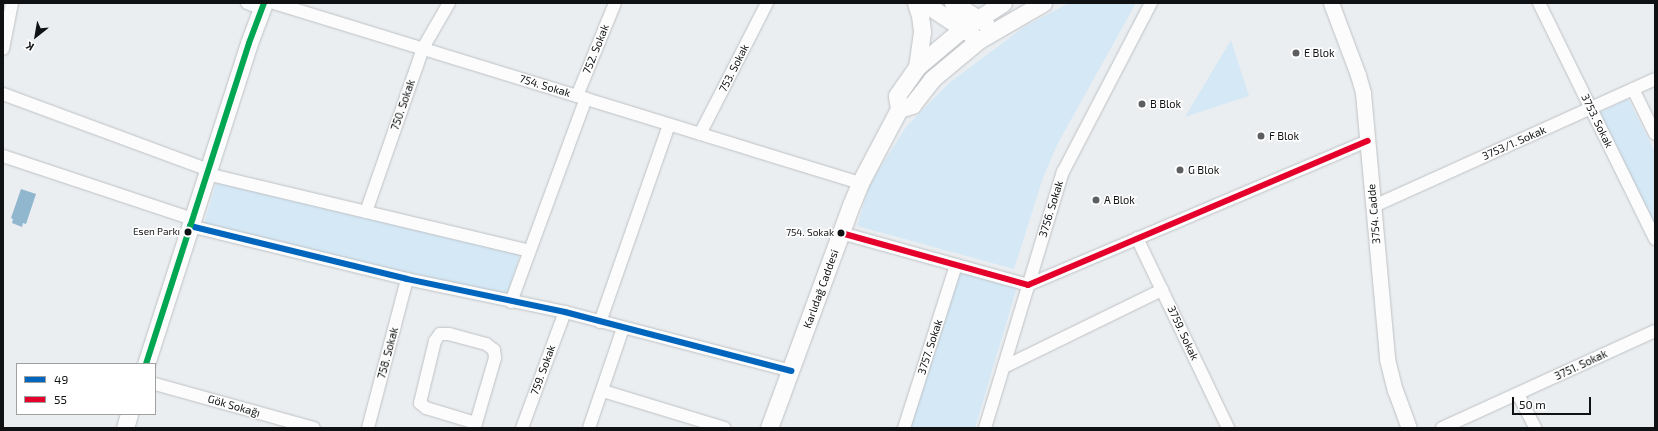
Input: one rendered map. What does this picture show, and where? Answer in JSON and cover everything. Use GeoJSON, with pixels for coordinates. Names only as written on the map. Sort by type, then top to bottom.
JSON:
{"type":"FeatureCollection","features":[{"type":"Feature","properties":{"kind":"main road"},"geometry":{"type":"LineString","coordinates":[[916,3],[920,15],[922,32],[917,67]]}},
{"type":"Feature","properties":{"kind":"main road"},"geometry":{"type":"LineString","coordinates":[[924,3],[979,40]]}},
{"type":"Feature","properties":{"kind":"main road"},"geometry":{"type":"LineString","coordinates":[[953,3],[995,30]]}},
{"type":"Feature","properties":{"kind":"main road","name":"Karlıdağ Caddesi"},"geometry":{"type":"LineString","coordinates":[[769,428],[860,183],[899,108],[897,96],[917,67],[962,29],[977,18],[1003,3]]}},
{"type":"Feature","properties":{"kind":"main road"},"geometry":{"type":"LineString","coordinates":[[899,108],[912,105],[932,79],[979,40],[1043,3]]}},
{"type":"Feature","properties":{"kind":"main road"},"geometry":{"type":"LineString","coordinates":[[146,363],[262,4]]}},
{"type":"Feature","properties":{"kind":"main road"},"geometry":{"type":"LineString","coordinates":[[125,428],[129,415]]}},
{"type":"Feature","properties":{"kind":"street"},"geometry":{"type":"LineString","coordinates":[[3,49],[12,3]]}},
{"type":"Feature","properties":{"kind":"street","name":"750. Sokak"},"geometry":{"type":"LineString","coordinates":[[366,212],[423,48],[449,3]]}},
{"type":"Feature","properties":{"kind":"street","name":"752. Sokak"},"geometry":{"type":"LineString","coordinates":[[512,302],[615,3]]}},
{"type":"Feature","properties":{"kind":"street","name":"753. Sokak"},"geometry":{"type":"LineString","coordinates":[[700,134],[767,3]]}},
{"type":"Feature","properties":{"kind":"street","name":"3756. Sokak"},"geometry":{"type":"LineString","coordinates":[[985,428],[1063,172],[1152,3]]}},
{"type":"Feature","properties":{"kind":"street","name":"3754. Cadde"},"geometry":{"type":"LineString","coordinates":[[1331,3],[1358,75],[1363,93],[1388,359],[1391,376],[1409,428]]}},
{"type":"Feature","properties":{"kind":"street","name":"3753. Sokak"},"geometry":{"type":"LineString","coordinates":[[1539,3],[1655,239]]}},
{"type":"Feature","properties":{"kind":"street","name":"754. Sokak"},"geometry":{"type":"LineString","coordinates":[[262,4],[423,48],[860,183]]}},
{"type":"Feature","properties":{"kind":"street","name":"3753/1. Sokak"},"geometry":{"type":"LineString","coordinates":[[1374,206],[1655,79]]}},
{"type":"Feature","properties":{"kind":"street"},"geometry":{"type":"LineString","coordinates":[[1633,89],[1655,134]]}},
{"type":"Feature","properties":{"kind":"street"},"geometry":{"type":"LineString","coordinates":[[3,94],[207,172],[529,251]]}},
{"type":"Feature","properties":{"kind":"street"},"geometry":{"type":"LineString","coordinates":[[600,322],[669,125]]}},
{"type":"Feature","properties":{"kind":"street"},"geometry":{"type":"LineString","coordinates":[[841,233],[1028,286],[1137,238],[1368,141]]}},
{"type":"Feature","properties":{"kind":"street"},"geometry":{"type":"LineString","coordinates":[[3,156],[191,223],[407,279],[565,312],[791,371]]}},
{"type":"Feature","properties":{"kind":"street","name":"3759. Sokak"},"geometry":{"type":"LineString","coordinates":[[1137,238],[1228,428]]}},
{"type":"Feature","properties":{"kind":"street","name":"3757. Sokak"},"geometry":{"type":"LineString","coordinates":[[904,428],[956,265]]}},
{"type":"Feature","properties":{"kind":"street","name":"758. Sokak"},"geometry":{"type":"LineString","coordinates":[[368,428],[407,279]]}},
{"type":"Feature","properties":{"kind":"street"},"geometry":{"type":"LineString","coordinates":[[1004,367],[1162,290]]}},
{"type":"Feature","properties":{"kind":"street","name":"759. Sokak"},"geometry":{"type":"LineString","coordinates":[[522,428],[565,312]]}},
{"type":"Feature","properties":{"kind":"street"},"geometry":{"type":"LineString","coordinates":[[589,428],[603,391],[623,328]]}},
{"type":"Feature","properties":{"kind":"street","name":"3751. Sokak"},"geometry":{"type":"LineString","coordinates":[[1442,428],[1655,331]]}},
{"type":"Feature","properties":{"kind":"street"},"geometry":{"type":"LineString","coordinates":[[440,334],[449,334],[480,342],[494,350],[495,358],[475,425],[426,408],[420,402],[435,341],[440,334]]}},
{"type":"Feature","properties":{"kind":"street","name":"Gök Sokağı"},"geometry":{"type":"LineString","coordinates":[[156,384],[271,422],[314,428]]}},
{"type":"Feature","properties":{"kind":"street"},"geometry":{"type":"LineString","coordinates":[[603,391],[725,428]]}},
{"type":"Feature","properties":{"kind":"street"},"geometry":{"type":"LineString","coordinates":[[1518,394],[1535,428]]}},
{"type":"Feature","properties":{"kind":"shaded area"},"geometry":{"type":"Polygon","coordinates":[[[1069,3],[1136,3],[1058,143],[1043,178],[1014,269],[857,226],[870,184],[906,127],[949,83],[1024,27],[1069,3]]]}},
{"type":"Feature","properties":{"kind":"shaded area"},"geometry":{"type":"Polygon","coordinates":[[[1231,40],[1249,96],[1185,117],[1231,40]]]}},
{"type":"Feature","properties":{"kind":"shaded area"},"geometry":{"type":"Polygon","coordinates":[[[1628,99],[1655,152],[1655,227],[1599,113],[1628,99]]]}},
{"type":"Feature","properties":{"kind":"shaded area","name":"Esen Parkı"},"geometry":{"type":"Polygon","coordinates":[[[217,180],[520,254],[508,292],[503,296],[204,224],[217,180]]]}},
{"type":"Feature","properties":{"kind":"shaded area"},"geometry":{"type":"Polygon","coordinates":[[[959,269],[1017,287],[975,428],[909,428],[959,269]]]}},
{"type":"Feature","properties":{"kind":"water"},"geometry":{"type":"Polygon","coordinates":[[[21,189],[36,194],[26,224],[23,223],[22,227],[12,223],[13,219],[11,218],[21,189]]]}},
{"type":"Feature","properties":{"kind":"transit line"},"geometry":{"type":"LineString","coordinates":[[146,363],[249,43],[264,3]]}},
{"type":"Feature","properties":{"kind":"transit line","name":"55"},"geometry":{"type":"LineString","coordinates":[[841,233],[1028,285],[1368,141]]}},
{"type":"Feature","properties":{"kind":"transit line","name":"49"},"geometry":{"type":"LineString","coordinates":[[190,226],[407,279],[565,312],[791,371]]}},
{"type":"Feature","properties":{"kind":"place","name":"E Blok"},"geometry":{"type":"Point","coordinates":[1296,53]}},
{"type":"Feature","properties":{"kind":"place","name":"B Blok"},"geometry":{"type":"Point","coordinates":[1142,104]}},
{"type":"Feature","properties":{"kind":"place","name":"F Blok"},"geometry":{"type":"Point","coordinates":[1261,136]}},
{"type":"Feature","properties":{"kind":"place","name":"G Blok"},"geometry":{"type":"Point","coordinates":[1180,170]}},
{"type":"Feature","properties":{"kind":"place","name":"A Blok"},"geometry":{"type":"Point","coordinates":[1096,200]}},
{"type":"Feature","properties":{"kind":"place","name":"Esen Parkı"},"geometry":{"type":"Point","coordinates":[188,232]}},
{"type":"Feature","properties":{"kind":"place","name":"754. Sokak"},"geometry":{"type":"Point","coordinates":[841,233]}}]}
